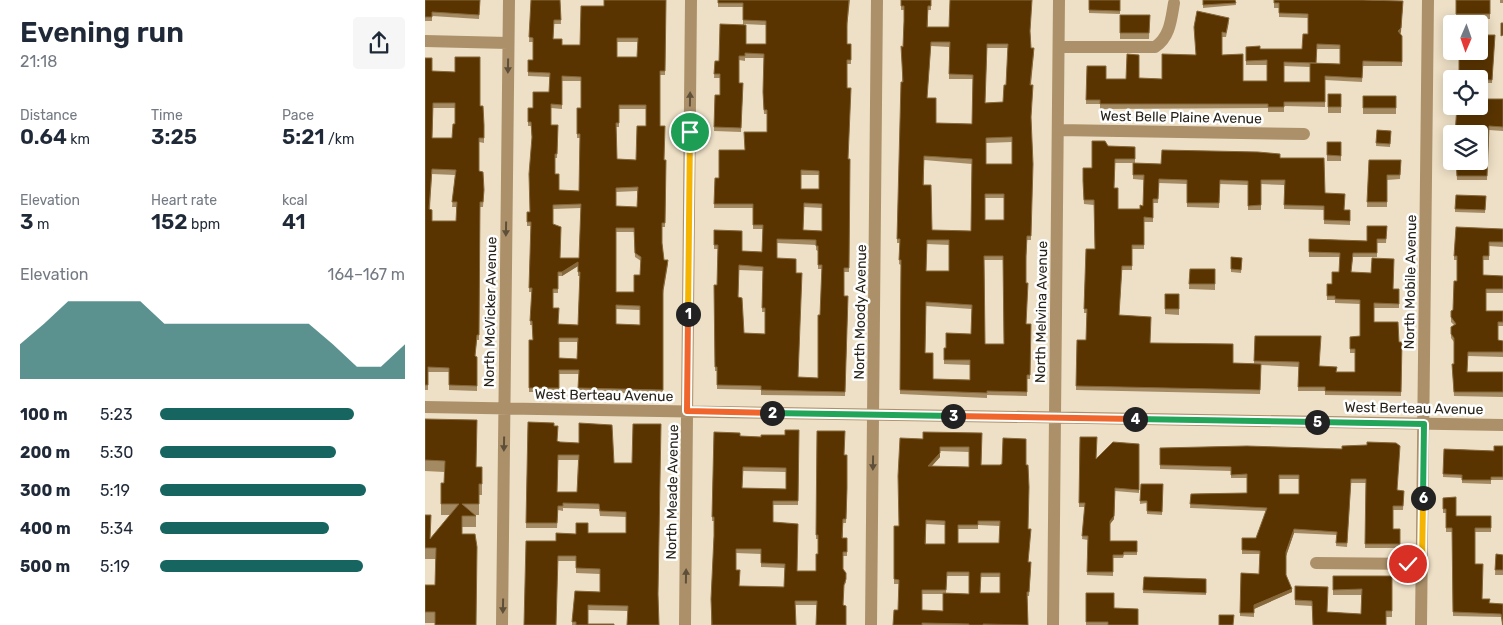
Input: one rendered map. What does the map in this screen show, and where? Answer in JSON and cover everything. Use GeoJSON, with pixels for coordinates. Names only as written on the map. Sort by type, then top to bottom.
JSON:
{"type":"FeatureCollection","features":[{"type":"Feature","properties":{"kind":"street","name":"North McVicker Avenue"},"geometry":{"type":"LineString","coordinates":[[502,625],[509,0]]}},
{"type":"Feature","properties":{"kind":"street","name":"North Meade Avenue"},"geometry":{"type":"LineString","coordinates":[[685,625],[691,0]]}},
{"type":"Feature","properties":{"kind":"street","name":"North Moody Avenue"},"geometry":{"type":"LineString","coordinates":[[871,625],[877,0]]}},
{"type":"Feature","properties":{"kind":"street","name":"North Melvina Avenue"},"geometry":{"type":"LineString","coordinates":[[1053,625],[1059,0]]}},
{"type":"Feature","properties":{"kind":"street","name":"North Mobile Avenue"},"geometry":{"type":"LineString","coordinates":[[1421,625],[1428,0]]}},
{"type":"Feature","properties":{"kind":"street"},"geometry":{"type":"LineString","coordinates":[[1059,47],[1155,47],[1165,40],[1174,3]]}},
{"type":"Feature","properties":{"kind":"street"},"geometry":{"type":"LineString","coordinates":[[425,41],[508,43]]}},
{"type":"Feature","properties":{"kind":"street","name":"West Belle Plaine Avenue"},"geometry":{"type":"LineString","coordinates":[[1058,130],[1304,134]]}},
{"type":"Feature","properties":{"kind":"street","name":"West Berteau Avenue"},"geometry":{"type":"LineString","coordinates":[[425,407],[1503,425]]}},
{"type":"Feature","properties":{"kind":"street"},"geometry":{"type":"LineString","coordinates":[[1316,563],[1422,564]]}},
{"type":"Feature","properties":{"kind":"building"},"geometry":{"type":"Polygon","coordinates":[[[425,0],[480,0],[479,15],[432,12],[432,17],[425,17],[425,0]]]}},
{"type":"Feature","properties":{"kind":"building"},"geometry":{"type":"Polygon","coordinates":[[[531,0],[560,0],[561,20],[554,20],[553,39],[562,39],[562,45],[580,45],[581,6],[604,6],[604,0],[666,0],[665,71],[660,71],[660,126],[665,126],[664,160],[666,160],[665,223],[662,223],[662,243],[664,260],[668,260],[663,290],[663,390],[578,388],[579,370],[559,370],[559,388],[529,388],[529,340],[533,340],[532,321],[530,321],[532,288],[529,288],[531,222],[527,222],[527,212],[530,212],[529,174],[532,137],[531,122],[528,122],[528,108],[533,108],[533,92],[549,92],[550,73],[528,72],[528,60],[533,60],[533,38],[529,37],[531,0]],[[617,38],[617,57],[637,57],[638,38],[617,38]],[[562,76],[562,105],[551,104],[551,125],[558,125],[555,174],[559,174],[559,190],[579,191],[580,134],[577,134],[577,108],[581,108],[581,77],[562,76]],[[619,105],[619,123],[616,123],[617,159],[636,160],[637,126],[646,126],[646,105],[619,105]],[[638,187],[616,188],[616,206],[637,207],[638,187]],[[581,204],[553,205],[553,224],[561,227],[560,258],[579,258],[581,204]],[[616,228],[616,292],[634,292],[634,275],[640,275],[641,257],[635,253],[634,228],[616,228]],[[578,262],[562,272],[558,272],[558,289],[553,289],[553,308],[559,308],[558,324],[578,325],[580,272],[578,272],[578,262]],[[616,305],[616,324],[640,325],[640,306],[616,305]],[[559,338],[559,358],[577,359],[578,338],[559,338]]]}},
{"type":"Feature","properties":{"kind":"building"},"geometry":{"type":"Polygon","coordinates":[[[718,0],[849,0],[847,44],[851,44],[851,60],[847,60],[847,88],[851,88],[848,159],[850,159],[849,268],[844,268],[844,296],[848,296],[845,392],[761,390],[761,386],[717,385],[714,285],[717,285],[718,245],[714,245],[714,230],[742,231],[742,251],[762,252],[763,225],[753,225],[753,204],[714,204],[715,178],[719,178],[719,150],[745,150],[744,132],[767,132],[767,110],[764,110],[763,92],[764,54],[745,53],[745,56],[739,56],[739,83],[743,83],[741,128],[714,127],[715,95],[720,95],[720,74],[714,74],[715,61],[719,61],[720,24],[746,25],[746,44],[766,44],[766,21],[743,20],[743,3],[718,3],[718,0]],[[801,170],[801,189],[819,189],[819,171],[801,170]],[[804,203],[803,230],[822,231],[822,204],[804,203]],[[777,239],[777,258],[796,259],[796,273],[802,273],[798,377],[818,378],[818,315],[820,315],[822,265],[818,265],[818,246],[816,246],[816,240],[777,239]],[[739,265],[738,297],[742,298],[744,333],[765,334],[765,308],[762,308],[763,267],[739,265]]]}},
{"type":"Feature","properties":{"kind":"building"},"geometry":{"type":"Polygon","coordinates":[[[901,0],[931,0],[931,6],[928,6],[927,27],[949,27],[950,0],[1032,0],[1030,31],[1031,48],[1034,48],[1030,85],[1033,85],[1031,117],[1033,164],[1031,236],[1027,236],[1026,256],[1026,283],[1028,283],[1026,324],[1031,324],[1030,375],[1027,375],[1027,392],[987,391],[987,393],[900,390],[901,260],[899,260],[900,239],[897,239],[901,82],[903,82],[901,46],[903,47],[904,6],[901,6],[901,0]],[[931,42],[927,98],[936,98],[936,123],[972,124],[973,75],[949,74],[950,42],[931,42]],[[987,44],[985,103],[1003,102],[1004,85],[1006,85],[1008,44],[987,44]],[[1012,137],[986,138],[986,164],[1012,164],[1012,137]],[[924,156],[923,185],[931,185],[932,230],[971,231],[972,159],[924,156]],[[985,194],[985,220],[1004,220],[1004,194],[985,194]],[[927,240],[926,271],[949,271],[949,240],[927,240]],[[984,256],[985,344],[1004,344],[1003,256],[984,256]],[[926,302],[925,353],[933,353],[933,379],[970,380],[970,360],[944,360],[944,348],[946,348],[946,333],[971,334],[972,305],[926,302]]]}},
{"type":"Feature","properties":{"kind":"building"},"geometry":{"type":"Polygon","coordinates":[[[1089,0],[1120,0],[1120,11],[1089,10],[1089,0]]]}},
{"type":"Feature","properties":{"kind":"building"},"geometry":{"type":"Polygon","coordinates":[[[1203,0],[1235,0],[1236,3],[1203,5],[1203,0]]]}},
{"type":"Feature","properties":{"kind":"building"},"geometry":{"type":"Polygon","coordinates":[[[1274,0],[1403,1],[1401,28],[1398,31],[1402,36],[1402,62],[1363,61],[1362,78],[1325,76],[1325,102],[1284,102],[1284,107],[1268,107],[1268,104],[1100,104],[1100,100],[1086,100],[1087,66],[1106,66],[1106,79],[1126,79],[1127,54],[1139,55],[1139,78],[1162,79],[1162,54],[1196,55],[1194,27],[1197,11],[1229,18],[1226,33],[1222,32],[1222,55],[1243,54],[1243,81],[1267,81],[1267,60],[1246,61],[1246,47],[1302,49],[1303,34],[1308,34],[1308,14],[1279,13],[1279,3],[1274,3],[1274,0]],[[1317,44],[1316,63],[1284,62],[1284,82],[1310,82],[1310,63],[1340,64],[1340,45],[1317,44]]]}},
{"type":"Feature","properties":{"kind":"building"},"geometry":{"type":"Polygon","coordinates":[[[1456,0],[1490,0],[1490,14],[1456,14],[1456,0]]]}},
{"type":"Feature","properties":{"kind":"building"},"geometry":{"type":"Polygon","coordinates":[[[1120,15],[1150,15],[1149,33],[1120,33],[1120,15]]]}},
{"type":"Feature","properties":{"kind":"building"},"geometry":{"type":"Polygon","coordinates":[[[1501,23],[1503,23],[1503,35],[1501,36],[1501,23]]]}},
{"type":"Feature","properties":{"kind":"building"},"geometry":{"type":"Polygon","coordinates":[[[1488,35],[1495,35],[1492,80],[1488,80],[1488,70],[1459,70],[1459,60],[1488,60],[1488,35]]]}},
{"type":"Feature","properties":{"kind":"building"},"geometry":{"type":"Polygon","coordinates":[[[455,57],[480,57],[480,106],[483,106],[484,138],[479,138],[479,171],[483,172],[484,190],[483,202],[480,202],[479,335],[477,335],[475,356],[477,357],[477,386],[449,385],[449,368],[428,367],[428,385],[425,385],[425,58],[432,58],[432,71],[455,72],[455,57]],[[433,103],[432,138],[452,138],[453,124],[455,124],[455,103],[433,103]],[[432,169],[429,209],[432,210],[432,221],[456,221],[457,202],[452,202],[456,170],[432,169]]]}},
{"type":"Feature","properties":{"kind":"building"},"geometry":{"type":"Polygon","coordinates":[[[1328,94],[1341,94],[1341,107],[1328,107],[1328,94]]]}},
{"type":"Feature","properties":{"kind":"building"},"geometry":{"type":"Polygon","coordinates":[[[1363,96],[1396,96],[1396,108],[1363,108],[1363,96]]]}},
{"type":"Feature","properties":{"kind":"building"},"geometry":{"type":"Polygon","coordinates":[[[1488,99],[1503,99],[1503,127],[1489,126],[1488,151],[1488,125],[1456,125],[1456,115],[1488,115],[1488,99]]]}},
{"type":"Feature","properties":{"kind":"building"},"geometry":{"type":"Polygon","coordinates":[[[1377,130],[1391,131],[1390,144],[1376,143],[1377,130]]]}},
{"type":"Feature","properties":{"kind":"building"},"geometry":{"type":"Polygon","coordinates":[[[1092,141],[1105,141],[1108,146],[1135,147],[1135,159],[1115,159],[1114,188],[1118,188],[1118,209],[1140,209],[1140,205],[1143,206],[1144,175],[1133,175],[1133,163],[1161,164],[1162,150],[1258,152],[1280,154],[1280,158],[1324,158],[1325,193],[1345,194],[1344,210],[1350,210],[1350,221],[1324,220],[1324,206],[1284,205],[1285,180],[1261,180],[1261,205],[1248,206],[1248,181],[1220,180],[1219,203],[1187,203],[1187,180],[1159,179],[1158,199],[1153,199],[1153,218],[1144,217],[1144,245],[1132,245],[1132,266],[1122,266],[1119,315],[1151,317],[1150,343],[1233,344],[1233,363],[1261,364],[1260,390],[1076,386],[1077,340],[1086,340],[1087,309],[1084,309],[1086,249],[1095,249],[1094,200],[1084,200],[1083,181],[1083,168],[1092,168],[1092,141]]]}},
{"type":"Feature","properties":{"kind":"building"},"geometry":{"type":"Polygon","coordinates":[[[1327,142],[1341,142],[1341,156],[1327,155],[1327,142]]]}},
{"type":"Feature","properties":{"kind":"building"},"geometry":{"type":"Polygon","coordinates":[[[1369,160],[1401,160],[1400,175],[1387,175],[1387,202],[1367,202],[1369,160]]]}},
{"type":"Feature","properties":{"kind":"building"},"geometry":{"type":"Polygon","coordinates":[[[1457,170],[1487,170],[1487,176],[1457,176],[1457,170]]]}},
{"type":"Feature","properties":{"kind":"building"},"geometry":{"type":"Polygon","coordinates":[[[1456,195],[1486,196],[1485,210],[1455,209],[1456,195]]]}},
{"type":"Feature","properties":{"kind":"building"},"geometry":{"type":"Polygon","coordinates":[[[1367,226],[1387,226],[1386,239],[1377,239],[1377,253],[1353,253],[1351,272],[1371,273],[1372,258],[1394,259],[1393,289],[1399,289],[1399,304],[1374,303],[1374,322],[1398,322],[1399,342],[1402,342],[1401,392],[1325,391],[1325,387],[1298,387],[1299,362],[1254,361],[1255,336],[1321,336],[1319,366],[1337,367],[1336,372],[1355,372],[1355,349],[1350,349],[1350,337],[1360,336],[1360,300],[1335,299],[1335,296],[1327,296],[1327,284],[1332,284],[1332,272],[1339,272],[1340,253],[1309,252],[1309,239],[1367,241],[1367,226]]]}},
{"type":"Feature","properties":{"kind":"building"},"geometry":{"type":"Polygon","coordinates":[[[1456,227],[1503,229],[1503,242],[1489,242],[1489,256],[1483,256],[1483,275],[1503,276],[1503,289],[1486,289],[1486,311],[1503,311],[1503,322],[1498,322],[1498,340],[1503,341],[1503,352],[1468,352],[1467,372],[1503,372],[1503,392],[1454,392],[1452,364],[1454,364],[1454,338],[1451,334],[1451,327],[1456,324],[1451,317],[1451,311],[1453,310],[1454,281],[1457,281],[1457,256],[1454,256],[1456,227]]]}},
{"type":"Feature","properties":{"kind":"building"},"geometry":{"type":"Polygon","coordinates":[[[1231,257],[1242,258],[1241,270],[1231,269],[1231,257]]]}},
{"type":"Feature","properties":{"kind":"building"},"geometry":{"type":"Polygon","coordinates":[[[1190,269],[1215,269],[1215,284],[1189,284],[1190,269]]]}},
{"type":"Feature","properties":{"kind":"building"},"geometry":{"type":"Polygon","coordinates":[[[1165,294],[1179,294],[1179,309],[1165,309],[1165,294]]]}},
{"type":"Feature","properties":{"kind":"building"},"geometry":{"type":"Polygon","coordinates":[[[425,419],[477,420],[476,467],[482,467],[482,484],[479,484],[479,504],[462,504],[476,516],[462,516],[462,534],[475,534],[477,547],[476,625],[435,625],[435,612],[425,612],[425,585],[435,585],[436,548],[425,548],[425,515],[431,515],[430,539],[459,504],[441,504],[441,483],[444,483],[445,461],[425,460],[425,419]]]}},
{"type":"Feature","properties":{"kind":"building"},"geometry":{"type":"Polygon","coordinates":[[[528,422],[554,423],[554,426],[558,426],[557,441],[579,443],[579,423],[612,425],[614,463],[632,463],[633,424],[661,424],[659,625],[627,625],[628,606],[588,605],[588,624],[614,625],[576,625],[576,622],[572,622],[575,591],[600,592],[600,569],[576,568],[576,556],[558,556],[556,625],[524,625],[526,541],[556,541],[556,533],[576,534],[576,523],[588,523],[588,533],[626,533],[626,512],[600,511],[599,504],[563,503],[563,506],[558,506],[557,523],[526,523],[528,422]],[[558,455],[557,492],[577,492],[579,455],[558,455]]]}},
{"type":"Feature","properties":{"kind":"building"},"geometry":{"type":"Polygon","coordinates":[[[785,430],[799,430],[798,501],[773,501],[773,522],[798,524],[797,571],[816,571],[816,554],[818,554],[818,535],[816,535],[817,431],[845,431],[844,455],[847,455],[847,488],[846,519],[843,519],[842,538],[847,538],[847,552],[843,552],[843,569],[846,573],[846,579],[843,605],[846,606],[846,625],[816,625],[817,601],[795,601],[796,625],[712,625],[714,432],[740,433],[740,436],[761,437],[761,435],[785,435],[785,430]],[[743,467],[742,488],[786,489],[786,468],[743,467]],[[736,549],[736,570],[740,570],[739,586],[784,587],[785,564],[761,563],[761,549],[736,549]]]}},
{"type":"Feature","properties":{"kind":"building"},"geometry":{"type":"Polygon","coordinates":[[[923,432],[982,433],[981,465],[1000,465],[1002,464],[1003,438],[1026,439],[1026,465],[1028,465],[1029,487],[1028,529],[1031,529],[1028,562],[1031,562],[1029,592],[1027,592],[1028,625],[922,623],[922,625],[893,625],[894,610],[898,610],[899,580],[894,579],[894,526],[899,526],[898,476],[900,438],[923,439],[923,432]],[[940,447],[940,453],[928,466],[969,467],[969,447],[940,447]],[[926,520],[925,544],[945,544],[945,521],[926,520]],[[978,521],[978,525],[958,525],[958,543],[999,543],[1000,521],[978,521]],[[947,572],[946,590],[922,590],[922,610],[943,611],[943,593],[969,594],[969,572],[947,572]],[[981,573],[980,593],[1000,593],[1000,573],[981,573]]]}},
{"type":"Feature","properties":{"kind":"building"},"geometry":{"type":"Polygon","coordinates":[[[1080,437],[1097,437],[1096,459],[1113,442],[1139,444],[1139,490],[1115,488],[1114,516],[1110,521],[1110,541],[1137,541],[1137,552],[1124,552],[1123,555],[1113,555],[1113,572],[1087,572],[1088,536],[1082,536],[1085,503],[1079,503],[1080,437]]]}},
{"type":"Feature","properties":{"kind":"building"},"geometry":{"type":"Polygon","coordinates":[[[1367,442],[1396,443],[1400,446],[1397,490],[1404,491],[1403,506],[1393,506],[1393,529],[1400,529],[1400,544],[1365,544],[1366,479],[1351,479],[1347,543],[1336,543],[1337,532],[1294,529],[1286,552],[1286,575],[1292,589],[1254,605],[1254,613],[1240,613],[1241,573],[1259,574],[1260,551],[1242,550],[1242,538],[1256,538],[1267,508],[1190,504],[1191,494],[1247,493],[1247,474],[1231,475],[1231,467],[1160,465],[1160,448],[1247,446],[1342,449],[1342,446],[1367,445],[1367,442]],[[1279,475],[1279,494],[1299,494],[1299,475],[1279,475]]]}},
{"type":"Feature","properties":{"kind":"building"},"geometry":{"type":"Polygon","coordinates":[[[1494,446],[1503,446],[1503,477],[1491,477],[1491,480],[1462,480],[1462,475],[1443,474],[1444,449],[1494,451],[1494,446]]]}},
{"type":"Feature","properties":{"kind":"building"},"geometry":{"type":"Polygon","coordinates":[[[1141,484],[1163,484],[1162,512],[1147,511],[1147,501],[1140,501],[1141,484]]]}},
{"type":"Feature","properties":{"kind":"building"},"geometry":{"type":"Polygon","coordinates":[[[1456,497],[1456,516],[1491,516],[1491,528],[1475,528],[1475,564],[1483,564],[1482,599],[1490,599],[1489,603],[1503,604],[1503,625],[1501,614],[1453,612],[1452,528],[1446,528],[1446,509],[1443,509],[1443,498],[1456,497]]]}},
{"type":"Feature","properties":{"kind":"building"},"geometry":{"type":"Polygon","coordinates":[[[1496,554],[1503,555],[1503,570],[1495,570],[1496,554]]]}},
{"type":"Feature","properties":{"kind":"building"},"geometry":{"type":"Polygon","coordinates":[[[1333,576],[1392,576],[1392,611],[1386,611],[1386,625],[1313,625],[1312,601],[1295,600],[1295,586],[1328,587],[1327,612],[1361,614],[1362,589],[1333,590],[1333,576]]]}},
{"type":"Feature","properties":{"kind":"building"},"geometry":{"type":"Polygon","coordinates":[[[1144,577],[1206,579],[1206,593],[1143,590],[1144,577]]]}},
{"type":"Feature","properties":{"kind":"building"},"geometry":{"type":"Polygon","coordinates":[[[1086,593],[1114,593],[1114,608],[1138,609],[1138,625],[1108,625],[1108,622],[1086,622],[1086,593]]]}},
{"type":"Feature","properties":{"kind":"building"},"geometry":{"type":"Polygon","coordinates":[[[1219,615],[1234,615],[1233,625],[1219,625],[1219,615]]]}},
{"type":"Feature","properties":{"kind":"route"},"geometry":{"type":"LineString","coordinates":[[690,132],[687,411],[1424,424],[1422,564],[1408,564]]}}]}
